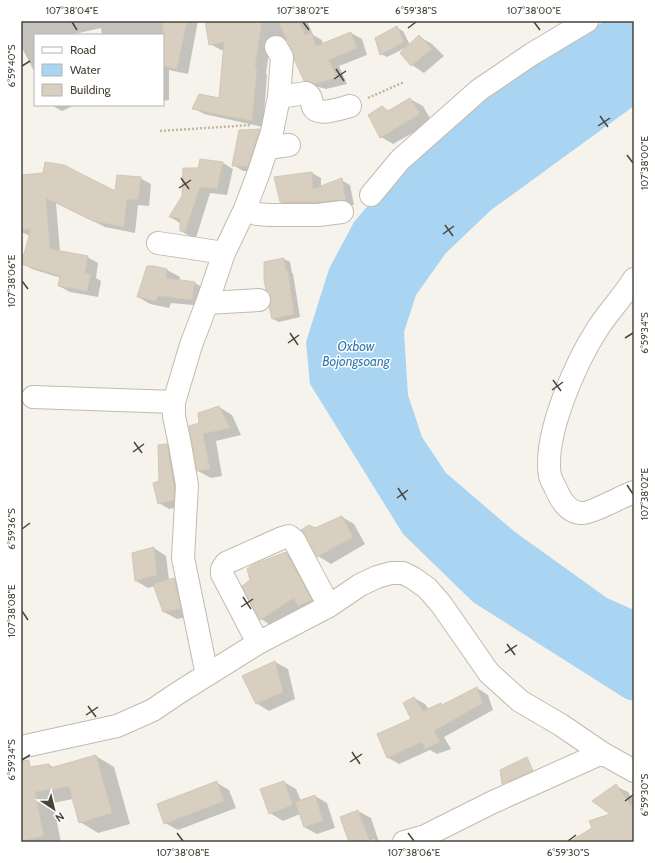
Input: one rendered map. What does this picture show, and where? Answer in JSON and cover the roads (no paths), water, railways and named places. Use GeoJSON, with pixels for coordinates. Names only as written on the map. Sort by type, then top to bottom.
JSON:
{"type":"FeatureCollection","features":[{"type":"Feature","properties":{"kind":"street"},"geometry":{"type":"LineString","coordinates":[[371,195],[400,160],[480,90],[532,54],[587,21]]}},
{"type":"Feature","properties":{"kind":"street"},"geometry":{"type":"LineString","coordinates":[[207,675],[183,558],[186,485],[174,416],[174,402],[191,345],[224,253],[245,209],[268,148],[279,97],[282,56],[276,47]]}},
{"type":"Feature","properties":{"kind":"street"},"geometry":{"type":"LineString","coordinates":[[279,97],[306,93],[310,95],[314,108],[320,112],[350,106]]}},
{"type":"Feature","properties":{"kind":"street"},"geometry":{"type":"LineString","coordinates":[[268,148],[289,145]]}},
{"type":"Feature","properties":{"kind":"street"},"geometry":{"type":"LineString","coordinates":[[245,209],[256,214],[270,215],[318,215],[342,212]]}},
{"type":"Feature","properties":{"kind":"street"},"geometry":{"type":"LineString","coordinates":[[158,243],[224,253]]}},
{"type":"Feature","properties":{"kind":"street"},"geometry":{"type":"LineString","coordinates":[[634,279],[625,294],[599,327],[579,360],[560,407],[552,442],[550,460],[550,476],[560,498],[566,507],[580,513],[586,513],[621,496],[634,492]]}},
{"type":"Feature","properties":{"kind":"street"},"geometry":{"type":"LineString","coordinates":[[207,303],[259,300]]}},
{"type":"Feature","properties":{"kind":"street"},"geometry":{"type":"LineString","coordinates":[[33,397],[174,402]]}},
{"type":"Feature","properties":{"kind":"street"},"geometry":{"type":"LineString","coordinates":[[258,643],[222,574],[222,569],[226,563],[289,536],[294,540],[329,606]]}},
{"type":"Feature","properties":{"kind":"street"},"geometry":{"type":"LineString","coordinates":[[21,747],[117,726],[153,710],[258,643],[329,606],[360,585],[377,577],[391,573],[403,573],[427,588],[441,604],[489,673],[520,701],[562,725],[602,753],[634,771]]}},
{"type":"Feature","properties":{"kind":"street"},"geometry":{"type":"LineString","coordinates":[[404,842],[425,836],[493,802],[602,753]]}},
{"type":"Feature","properties":{"kind":"water","name":"Oxbow Bojongsoang"},"geometry":{"type":"Polygon","coordinates":[[[605,21],[634,21],[634,106],[491,210],[446,253],[416,295],[404,332],[408,395],[422,437],[446,473],[515,532],[607,598],[634,610],[634,701],[626,699],[473,602],[403,534],[310,384],[306,342],[329,269],[354,222],[387,183],[484,94],[605,21]]]}}]}
